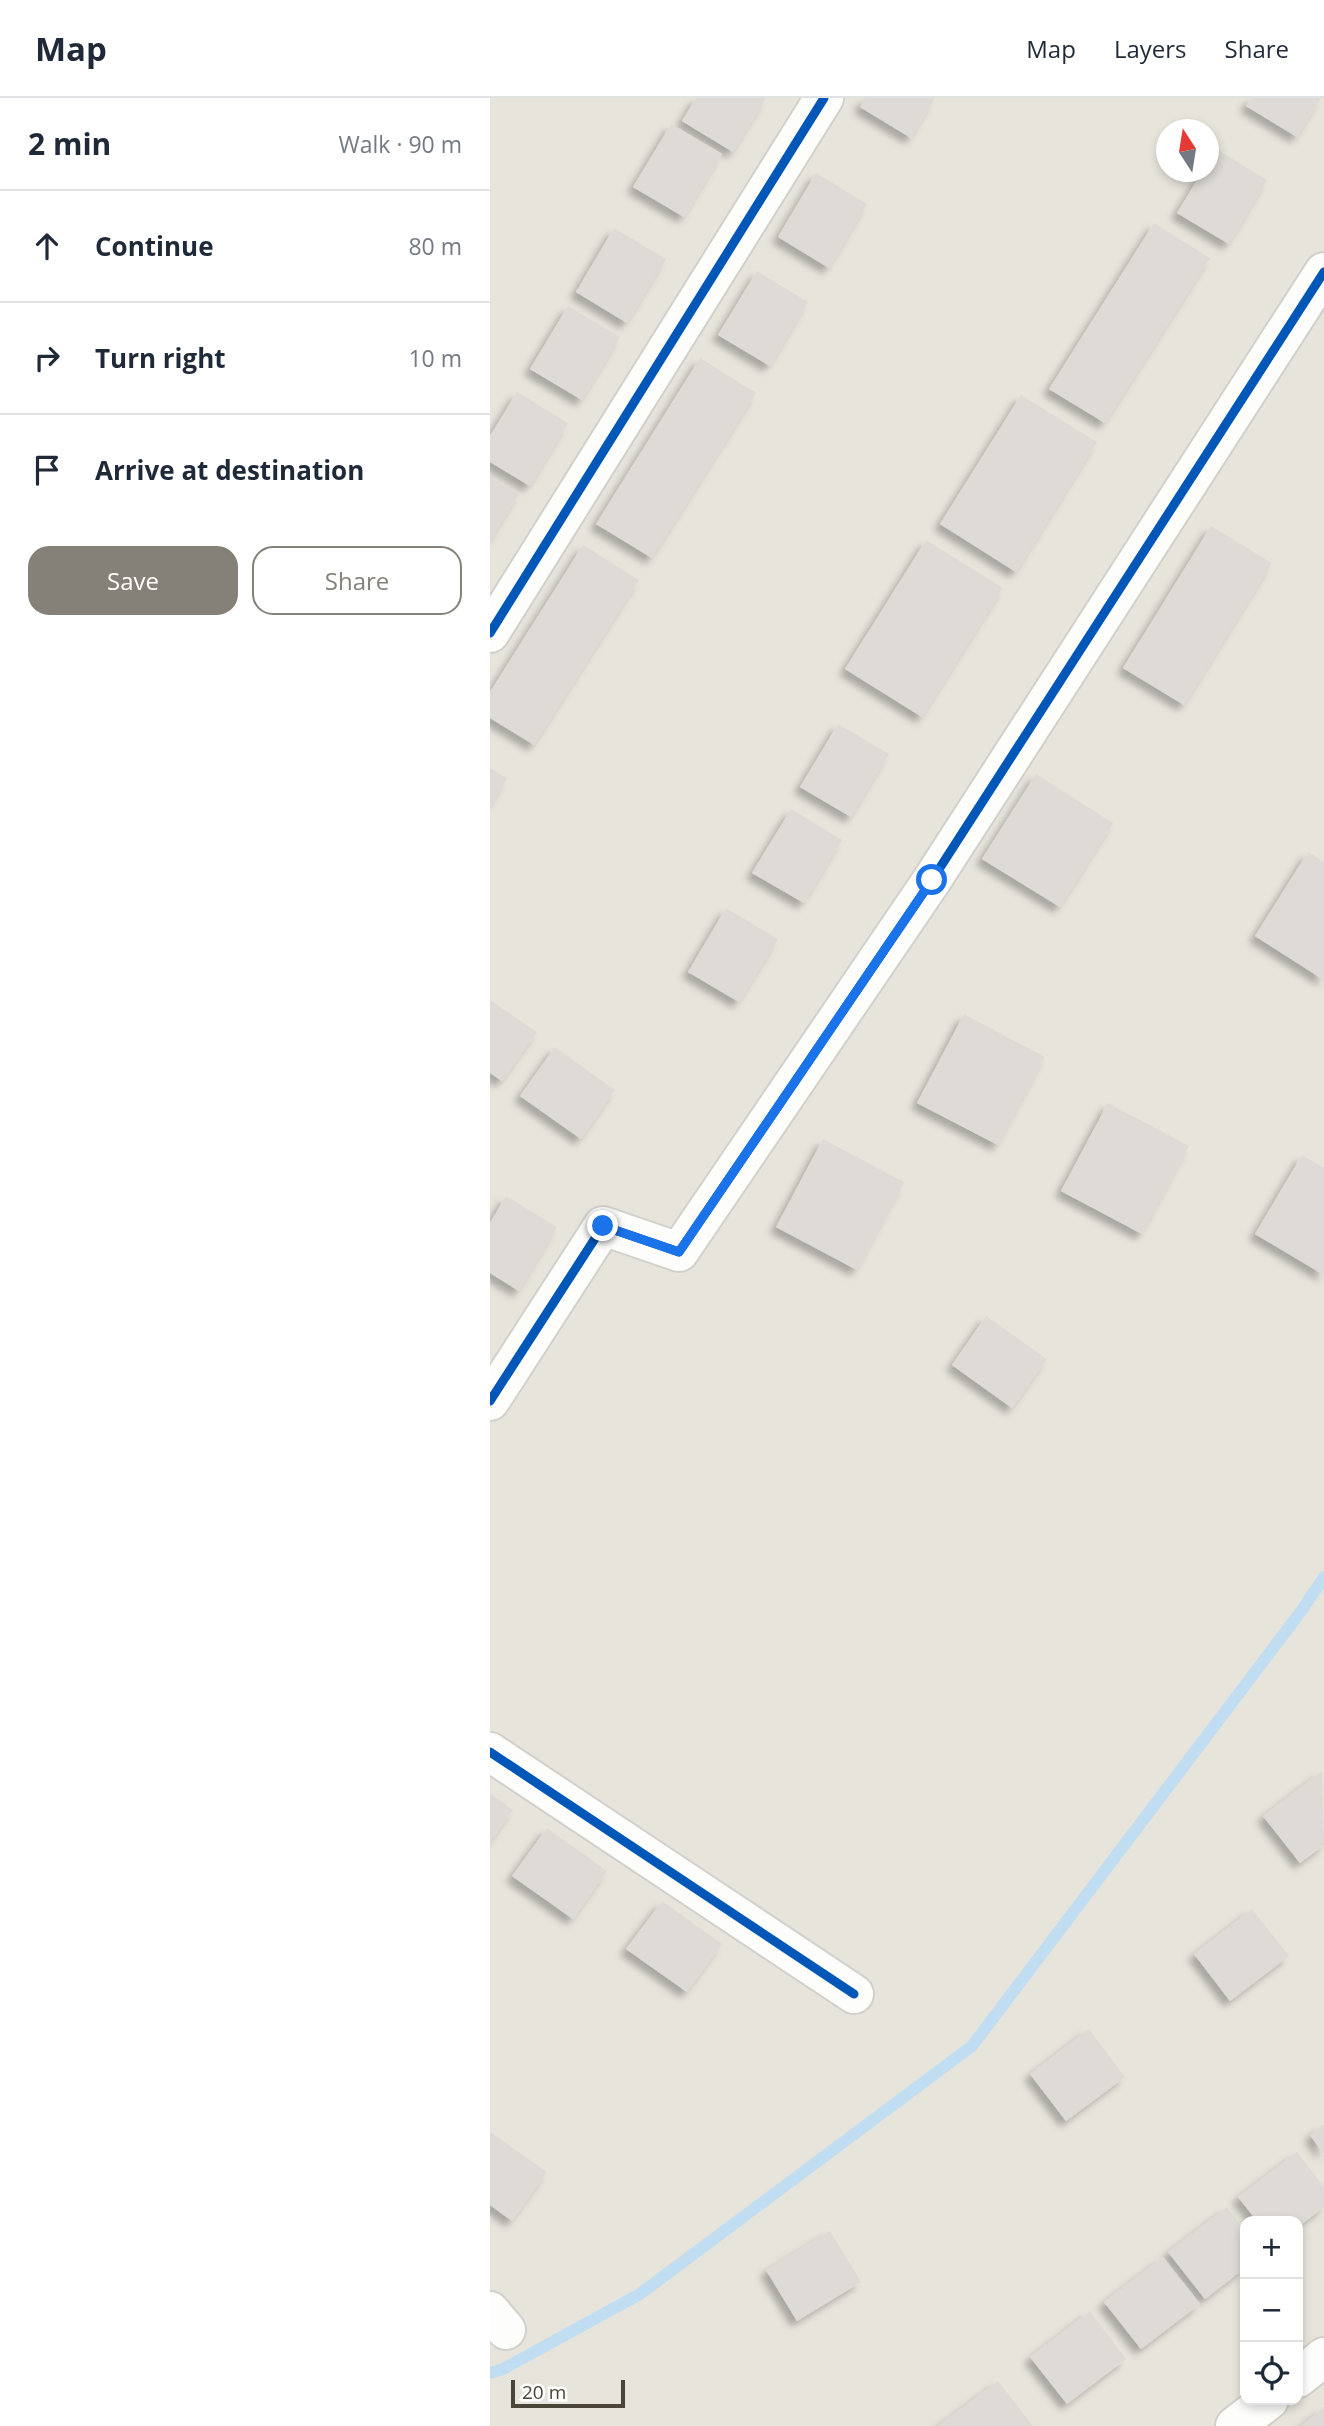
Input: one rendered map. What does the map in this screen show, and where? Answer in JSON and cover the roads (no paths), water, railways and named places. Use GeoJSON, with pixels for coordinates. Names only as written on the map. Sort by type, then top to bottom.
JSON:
{"type":"FeatureCollection","features":[{"type":"Feature","properties":{"kind":"street"},"geometry":{"type":"LineString","coordinates":[[490,633],[824,98]]}},
{"type":"Feature","properties":{"kind":"street"},"geometry":{"type":"LineString","coordinates":[[490,1401],[603,1226],[679,1252],[932,880],[1324,272]]}},
{"type":"Feature","properties":{"kind":"street"},"geometry":{"type":"LineString","coordinates":[[490,1752],[854,1994]]}},
{"type":"Feature","properties":{"kind":"street"},"geometry":{"type":"LineString","coordinates":[[1303,2374],[1324,2357]]}},
{"type":"Feature","properties":{"kind":"street"},"geometry":{"type":"LineString","coordinates":[[1235,2426],[1262,2405]]}},
{"type":"Feature","properties":{"kind":"waterway"},"geometry":{"type":"LineString","coordinates":[[490,2373],[503,2369],[640,2294],[972,2046],[1302,1610],[1324,1577]]}}]}
